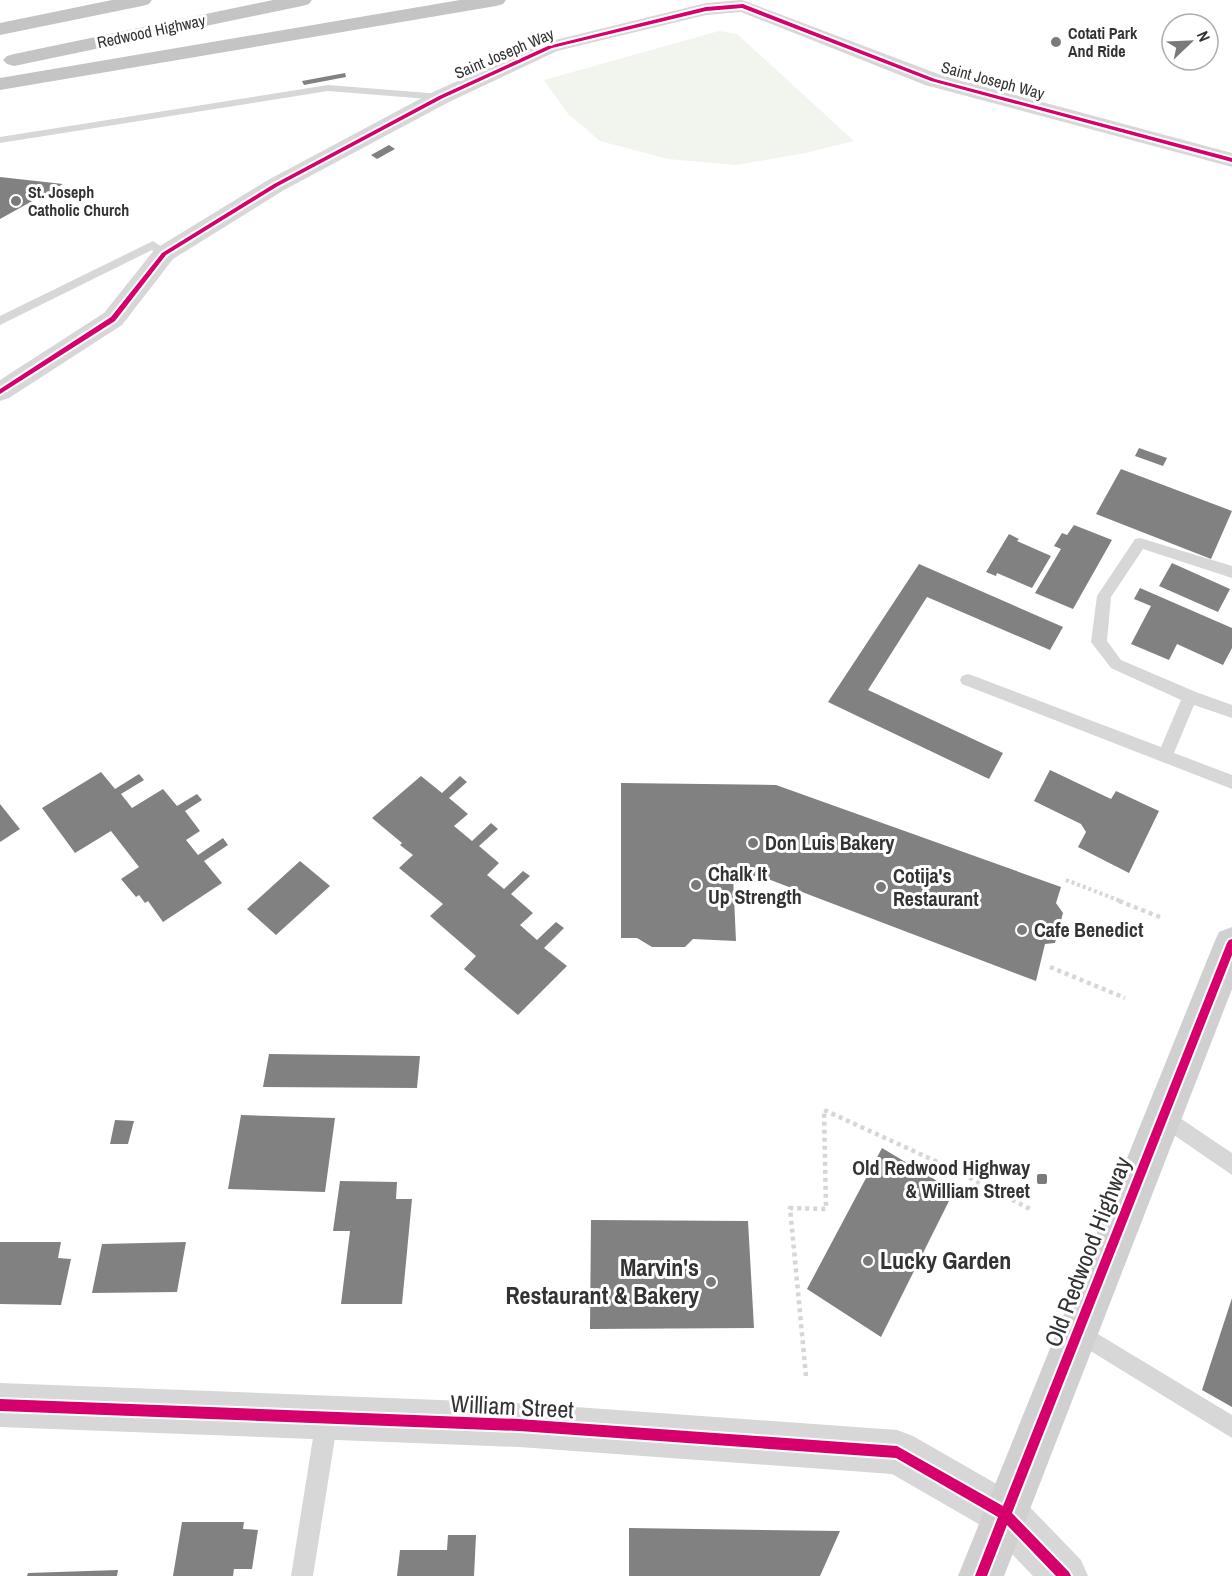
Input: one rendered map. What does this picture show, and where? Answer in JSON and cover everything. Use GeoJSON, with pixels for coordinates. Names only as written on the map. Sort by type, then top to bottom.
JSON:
{"type":"FeatureCollection","features":[{"type":"Feature","properties":{"kind":"highway"},"geometry":{"type":"LineString","coordinates":[[61,17],[122,0]]}},
{"type":"Feature","properties":{"kind":"highway","name":"Redwood Highway"},"geometry":{"type":"LineString","coordinates":[[0,29],[142,0]]}},
{"type":"Feature","properties":{"kind":"highway","name":"Redwood Highway"},"geometry":{"type":"LineString","coordinates":[[0,63],[302,0]]}},
{"type":"Feature","properties":{"kind":"highway"},"geometry":{"type":"LineString","coordinates":[[0,84],[496,0]]}},
{"type":"Feature","properties":{"kind":"main road","name":"Old Redwood Highway"},"geometry":{"type":"LineString","coordinates":[[981,1576],[1232,943]]}},
{"type":"Feature","properties":{"kind":"street","name":"Saint Joseph Way"},"geometry":{"type":"LineString","coordinates":[[0,392],[113,319],[164,254],[276,185],[441,97],[550,47],[706,9],[743,6],[933,80],[1232,160]]}},
{"type":"Feature","properties":{"kind":"street","name":"William Street"},"geometry":{"type":"LineString","coordinates":[[0,1405],[519,1425],[897,1452],[1005,1514],[1065,1576]]}},
{"type":"Feature","properties":{"kind":"lane"},"geometry":{"type":"LineString","coordinates":[[0,140],[328,88],[441,97]]}},
{"type":"Feature","properties":{"kind":"lane"},"geometry":{"type":"LineString","coordinates":[[0,321],[153,245],[164,254]]}},
{"type":"Feature","properties":{"kind":"lane"},"geometry":{"type":"LineString","coordinates":[[1232,572],[1140,543],[1104,596],[1099,642],[1116,664],[1190,697],[1232,712]]}},
{"type":"Feature","properties":{"kind":"lane"},"geometry":{"type":"LineString","coordinates":[[968,680],[1232,782]]}},
{"type":"Feature","properties":{"kind":"lane"},"geometry":{"type":"LineString","coordinates":[[1165,756],[1190,697]]}},
{"type":"Feature","properties":{"kind":"lane"},"geometry":{"type":"LineString","coordinates":[[1162,1115],[1232,1165]]}},
{"type":"Feature","properties":{"kind":"lane"},"geometry":{"type":"LineString","coordinates":[[1078,1332],[1232,1427]]}},
{"type":"Feature","properties":{"kind":"lane"},"geometry":{"type":"LineString","coordinates":[[302,1576],[327,1418]]}},
{"type":"Feature","properties":{"kind":"path"},"geometry":{"type":"LineString","coordinates":[[1066,880],[1160,917]]}},
{"type":"Feature","properties":{"kind":"path"},"geometry":{"type":"LineString","coordinates":[[1050,967],[1125,998]]}},
{"type":"Feature","properties":{"kind":"path"},"geometry":{"type":"LineString","coordinates":[[806,1376],[790,1208],[826,1209],[824,1110],[973,1178],[1032,1210]]}},
{"type":"Feature","properties":{"kind":"shaded area"},"geometry":{"type":"Polygon","coordinates":[[[719,31],[737,34],[854,141],[806,153],[736,165],[668,159],[600,141],[568,114],[544,80],[719,31]]]}},
{"type":"Feature","properties":{"kind":"building"},"geometry":{"type":"Polygon","coordinates":[[[345,73],[346,77],[304,85],[302,81],[345,73]]]}},
{"type":"Feature","properties":{"kind":"building"},"geometry":{"type":"Polygon","coordinates":[[[389,145],[395,149],[377,159],[371,155],[389,145]]]}},
{"type":"Feature","properties":{"kind":"building","name":"St. Joseph Catholic Church"},"geometry":{"type":"Polygon","coordinates":[[[0,177],[63,184],[0,219],[0,177]]]}},
{"type":"Feature","properties":{"kind":"building"},"geometry":{"type":"Polygon","coordinates":[[[1139,448],[1167,458],[1163,466],[1135,456],[1139,448]]]}},
{"type":"Feature","properties":{"kind":"building"},"geometry":{"type":"Polygon","coordinates":[[[1121,469],[1232,511],[1211,559],[1096,514],[1121,469]]]}},
{"type":"Feature","properties":{"kind":"building"},"geometry":{"type":"Polygon","coordinates":[[[1074,525],[1112,540],[1073,609],[1035,593],[1061,549],[1054,546],[1062,533],[1067,535],[1074,525]]]}},
{"type":"Feature","properties":{"kind":"building"},"geometry":{"type":"Polygon","coordinates":[[[1009,534],[1019,539],[1017,541],[1051,556],[1032,588],[997,573],[996,576],[986,572],[1009,534]]]}},
{"type":"Feature","properties":{"kind":"building"},"geometry":{"type":"Polygon","coordinates":[[[1172,563],[1230,589],[1218,612],[1159,586],[1172,563]]]}},
{"type":"Feature","properties":{"kind":"building"},"geometry":{"type":"Polygon","coordinates":[[[919,564],[1063,627],[1050,650],[927,597],[868,690],[1003,753],[989,779],[828,702],[919,564]]]}},
{"type":"Feature","properties":{"kind":"building"},"geometry":{"type":"Polygon","coordinates":[[[1140,588],[1232,628],[1232,648],[1223,665],[1177,644],[1169,660],[1131,644],[1151,606],[1134,599],[1140,588]]]}},
{"type":"Feature","properties":{"kind":"building"},"geometry":{"type":"Polygon","coordinates":[[[1050,770],[1111,799],[1116,791],[1159,811],[1129,873],[1078,847],[1086,832],[1081,824],[1034,801],[1050,770]]]}},
{"type":"Feature","properties":{"kind":"building"},"geometry":{"type":"Polygon","coordinates":[[[101,772],[115,789],[139,774],[144,780],[121,794],[132,808],[163,789],[177,806],[197,794],[202,800],[185,811],[200,831],[186,840],[198,855],[223,838],[228,845],[204,861],[222,883],[163,922],[148,901],[145,903],[139,895],[136,897],[121,879],[139,867],[111,831],[75,853],[42,808],[101,772]]]}},
{"type":"Feature","properties":{"kind":"building"},"geometry":{"type":"Polygon","coordinates":[[[421,776],[442,793],[460,776],[467,782],[449,798],[468,814],[454,826],[472,841],[491,823],[498,829],[479,846],[499,863],[487,875],[504,889],[523,871],[530,876],[511,894],[533,913],[520,925],[537,940],[556,922],[564,928],[544,948],[567,966],[518,1015],[464,969],[476,956],[430,916],[443,904],[399,868],[413,855],[372,818],[421,776]]]}},
{"type":"Feature","properties":{"kind":"building"},"geometry":{"type":"Polygon","coordinates":[[[621,783],[776,785],[1061,887],[1056,903],[1063,913],[1055,943],[1045,944],[1036,981],[760,876],[733,876],[736,941],[693,939],[685,947],[652,947],[637,938],[621,938],[621,783]]]}},
{"type":"Feature","properties":{"kind":"building"},"geometry":{"type":"Polygon","coordinates":[[[0,804],[20,829],[0,842],[0,804]]]}},
{"type":"Feature","properties":{"kind":"building"},"geometry":{"type":"Polygon","coordinates":[[[300,861],[330,886],[276,935],[247,909],[300,861]]]}},
{"type":"Feature","properties":{"kind":"building"},"geometry":{"type":"Polygon","coordinates":[[[269,1054],[420,1056],[417,1088],[263,1087],[269,1054]]]}},
{"type":"Feature","properties":{"kind":"building"},"geometry":{"type":"Polygon","coordinates":[[[241,1115],[335,1118],[325,1192],[228,1189],[241,1115]]]}},
{"type":"Feature","properties":{"kind":"building"},"geometry":{"type":"Polygon","coordinates":[[[115,1120],[134,1121],[128,1144],[110,1144],[115,1120]]]}},
{"type":"Feature","properties":{"kind":"building"},"geometry":{"type":"Polygon","coordinates":[[[882,1148],[954,1191],[881,1337],[807,1289],[882,1148]]]}},
{"type":"Feature","properties":{"kind":"building"},"geometry":{"type":"Polygon","coordinates":[[[340,1181],[397,1182],[396,1199],[412,1199],[402,1304],[341,1304],[350,1231],[333,1231],[340,1181]]]}},
{"type":"Feature","properties":{"kind":"building"},"geometry":{"type":"Polygon","coordinates":[[[591,1220],[748,1221],[754,1328],[590,1329],[591,1220]]]}},
{"type":"Feature","properties":{"kind":"building"},"geometry":{"type":"Polygon","coordinates":[[[0,1242],[61,1242],[58,1258],[71,1259],[61,1305],[0,1304],[0,1242]]]}},
{"type":"Feature","properties":{"kind":"building"},"geometry":{"type":"Polygon","coordinates":[[[186,1242],[177,1292],[92,1293],[102,1244],[186,1242]]]}},
{"type":"Feature","properties":{"kind":"building"},"geometry":{"type":"Polygon","coordinates":[[[1232,1298],[1232,1407],[1202,1390],[1232,1298]]]}},
{"type":"Feature","properties":{"kind":"building"},"geometry":{"type":"Polygon","coordinates":[[[182,1522],[244,1522],[243,1529],[258,1530],[252,1569],[234,1569],[233,1576],[173,1576],[182,1522]]]}},
{"type":"Feature","properties":{"kind":"building"},"geometry":{"type":"Polygon","coordinates":[[[629,1528],[840,1531],[820,1576],[629,1576],[629,1528]]]}},
{"type":"Feature","properties":{"kind":"building"},"geometry":{"type":"Polygon","coordinates":[[[448,1535],[476,1535],[474,1576],[397,1576],[400,1550],[447,1550],[448,1535]]]}},
{"type":"Feature","properties":{"kind":"building"},"geometry":{"type":"Polygon","coordinates":[[[118,1570],[117,1576],[27,1576],[28,1573],[118,1570]]]}},
{"type":"Feature","properties":{"kind":"cycle path"},"geometry":{"type":"LineString","coordinates":[[0,392],[113,319],[164,254],[276,185],[441,97],[550,47],[706,9],[743,6],[933,80],[1232,160]]}},
{"type":"Feature","properties":{"kind":"cycle path"},"geometry":{"type":"LineString","coordinates":[[981,1576],[1232,943]]}},
{"type":"Feature","properties":{"kind":"cycle path"},"geometry":{"type":"LineString","coordinates":[[0,1405],[519,1425],[897,1452],[1005,1514],[1065,1576]]}},
{"type":"Feature","properties":{"kind":"place","name":"Cotati Park And Ride"},"geometry":{"type":"Point","coordinates":[1056,42]}},
{"type":"Feature","properties":{"kind":"place","name":"St. Joseph Catholic Church"},"geometry":{"type":"Point","coordinates":[16,201]}},
{"type":"Feature","properties":{"kind":"place","name":"Don Luis Bakery"},"geometry":{"type":"Point","coordinates":[753,843]}},
{"type":"Feature","properties":{"kind":"place","name":"Chalk It Up Strength"},"geometry":{"type":"Point","coordinates":[696,885]}},
{"type":"Feature","properties":{"kind":"place","name":"Cotija's Restaurant"},"geometry":{"type":"Point","coordinates":[881,887]}},
{"type":"Feature","properties":{"kind":"place","name":"Cafe Benedict"},"geometry":{"type":"Point","coordinates":[1022,930]}},
{"type":"Feature","properties":{"kind":"place","name":"Old Redwood Highway & William Street"},"geometry":{"type":"Point","coordinates":[1042,1179]}},
{"type":"Feature","properties":{"kind":"place","name":"Lucky Garden"},"geometry":{"type":"Point","coordinates":[868,1261]}},
{"type":"Feature","properties":{"kind":"place","name":"Marvin's Restaurant & Bakery"},"geometry":{"type":"Point","coordinates":[711,1282]}}]}
